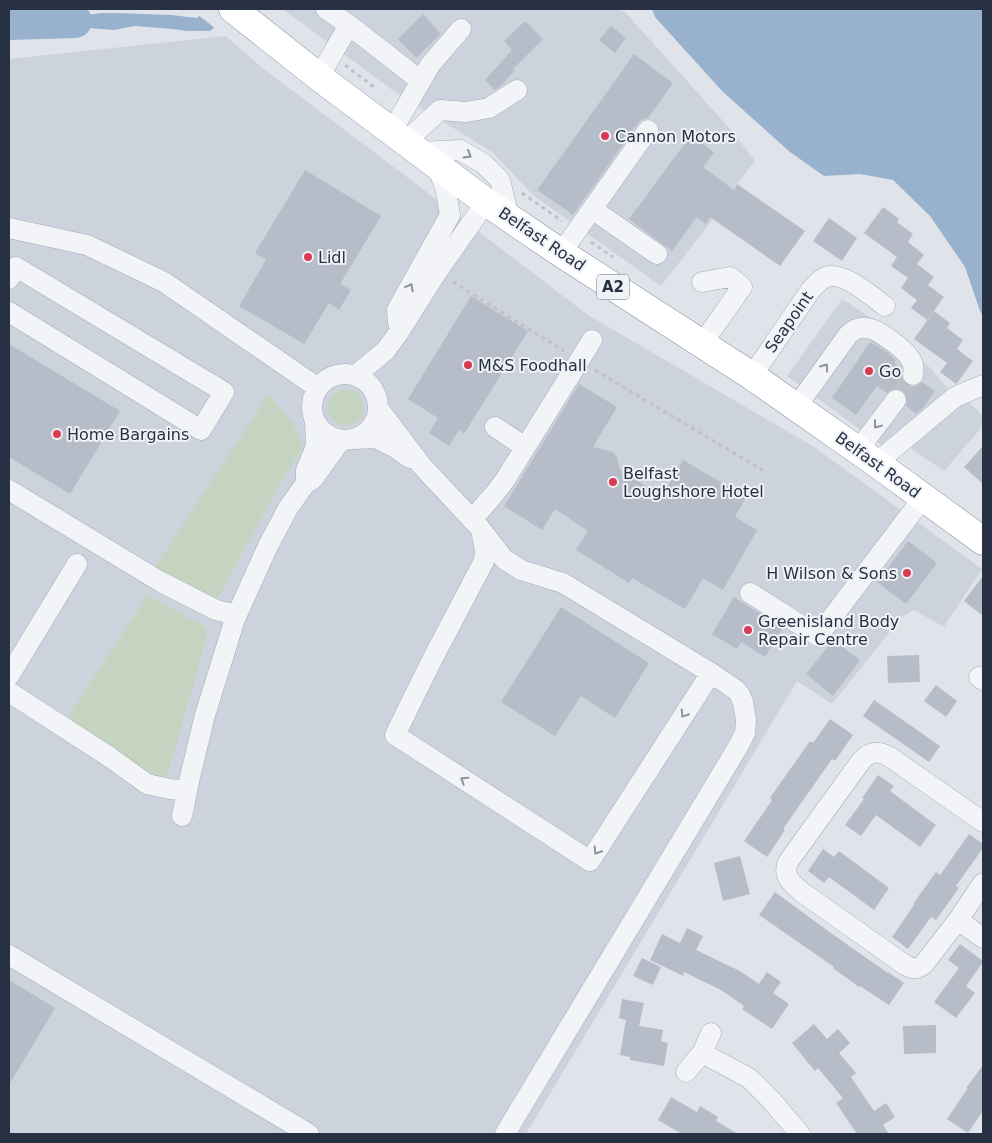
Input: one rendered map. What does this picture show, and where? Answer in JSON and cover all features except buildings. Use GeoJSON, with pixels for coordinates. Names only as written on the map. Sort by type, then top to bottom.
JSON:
{"type":"FeatureCollection","features":[{"type":"Feature","properties":{"kind":"highway","name":"Belfast Road"},"geometry":{"type":"LineString","coordinates":[[242,16],[486,202],[796,406],[983,541]]}},
{"type":"Feature","properties":{"kind":"street"},"geometry":{"type":"LineString","coordinates":[[326,9],[421,81]]}},
{"type":"Feature","properties":{"kind":"street"},"geometry":{"type":"LineString","coordinates":[[319,76],[349,25]]}},
{"type":"Feature","properties":{"kind":"street"},"geometry":{"type":"LineString","coordinates":[[399,332],[397,310],[450,215],[446,191],[414,147],[421,81],[430,65],[461,29]]}},
{"type":"Feature","properties":{"kind":"street"},"geometry":{"type":"LineString","coordinates":[[414,147],[440,110],[466,112],[489,108],[517,90]]}},
{"type":"Feature","properties":{"kind":"street"},"geometry":{"type":"LineString","coordinates":[[561,253],[648,130]]}},
{"type":"Feature","properties":{"kind":"street"},"geometry":{"type":"LineString","coordinates":[[414,147],[460,150],[484,164],[500,180],[509,217]]}},
{"type":"Feature","properties":{"kind":"street"},"geometry":{"type":"LineString","coordinates":[[355,376],[386,350],[486,202]]}},
{"type":"Feature","properties":{"kind":"street"},"geometry":{"type":"LineString","coordinates":[[592,209],[657,254]]}},
{"type":"Feature","properties":{"kind":"street"},"geometry":{"type":"LineString","coordinates":[[9,228],[86,245],[164,282],[318,388]]}},
{"type":"Feature","properties":{"kind":"street"},"geometry":{"type":"LineString","coordinates":[[9,279],[16,267],[224,392],[201,430],[9,312]]}},
{"type":"Feature","properties":{"kind":"street","name":"Seapoint"},"geometry":{"type":"LineString","coordinates":[[752,376],[810,291],[817,283],[828,276],[845,279],[885,306]]}},
{"type":"Feature","properties":{"kind":"street"},"geometry":{"type":"LineString","coordinates":[[702,282],[730,277],[742,287],[702,344]]}},
{"type":"Feature","properties":{"kind":"street"},"geometry":{"type":"LineString","coordinates":[[796,406],[848,335],[864,327],[876,331],[902,349],[912,360],[913,375]]}},
{"type":"Feature","properties":{"kind":"street"},"geometry":{"type":"LineString","coordinates":[[476,524],[592,340]]}},
{"type":"Feature","properties":{"kind":"street"},"geometry":{"type":"LineString","coordinates":[[371,388],[386,350]]}},
{"type":"Feature","properties":{"kind":"street"},"geometry":{"type":"LineString","coordinates":[[182,816],[205,715],[236,615],[268,546],[288,508],[306,483],[313,479],[347,440],[362,435],[376,419],[378,408],[376,398],[371,388],[355,376],[344,374],[326,380],[318,388],[313,398],[312,409],[315,420],[316,446],[306,470],[306,483]]}},
{"type":"Feature","properties":{"kind":"street"},"geometry":{"type":"LineString","coordinates":[[867,457],[955,396],[983,385]]}},
{"type":"Feature","properties":{"kind":"street"},"geometry":{"type":"LineString","coordinates":[[867,457],[896,400]]}},
{"type":"Feature","properties":{"kind":"street"},"geometry":{"type":"LineString","coordinates":[[378,408],[422,466],[476,524],[494,560],[563,583],[736,690],[743,702],[746,720],[745,733],[739,745],[506,1134]]}},
{"type":"Feature","properties":{"kind":"street"},"geometry":{"type":"LineString","coordinates":[[315,420],[321,430],[330,437],[347,440],[376,438],[394,447],[422,466]]}},
{"type":"Feature","properties":{"kind":"street"},"geometry":{"type":"LineString","coordinates":[[495,427],[525,447]]}},
{"type":"Feature","properties":{"kind":"street"},"geometry":{"type":"LineString","coordinates":[[9,490],[161,582],[216,610],[236,615]]}},
{"type":"Feature","properties":{"kind":"street"},"geometry":{"type":"LineString","coordinates":[[750,593],[818,636],[923,498]]}},
{"type":"Feature","properties":{"kind":"street"},"geometry":{"type":"LineString","coordinates":[[494,560],[433,658],[394,735],[590,861],[710,673]]}},
{"type":"Feature","properties":{"kind":"street"},"geometry":{"type":"LineString","coordinates":[[9,676],[77,564]]}},
{"type":"Feature","properties":{"kind":"street"},"geometry":{"type":"LineString","coordinates":[[9,692],[111,758],[147,784],[187,791]]}},
{"type":"Feature","properties":{"kind":"street"},"geometry":{"type":"LineString","coordinates":[[983,822],[890,757],[882,753],[873,752],[864,757],[860,762],[785,868],[789,880],[803,893],[912,969],[920,968],[924,964],[958,920],[983,883]]}},
{"type":"Feature","properties":{"kind":"street"},"geometry":{"type":"LineString","coordinates":[[958,920],[983,938]]}},
{"type":"Feature","properties":{"kind":"street"},"geometry":{"type":"LineString","coordinates":[[9,955],[309,1134]]}},
{"type":"Feature","properties":{"kind":"street"},"geometry":{"type":"LineString","coordinates":[[686,1072],[702,1053],[711,1033]]}},
{"type":"Feature","properties":{"kind":"street"},"geometry":{"type":"LineString","coordinates":[[702,1053],[749,1078],[800,1134]]}},
{"type":"Feature","properties":{"kind":"path"},"geometry":{"type":"LineString","coordinates":[[437,272],[548,342],[767,473]]}},
{"type":"Feature","properties":{"kind":"shaded area"},"geometry":{"type":"Polygon","coordinates":[[[283,9],[618,9],[626,13],[732,131],[755,161],[661,286],[534,196],[492,152],[395,92],[283,9]]]}},
{"type":"Feature","properties":{"kind":"shaded area"},"geometry":{"type":"Polygon","coordinates":[[[226,36],[261,67],[588,315],[814,447],[982,569],[944,627],[914,610],[902,617],[832,704],[797,681],[526,1134],[9,1134],[9,59],[226,36]]]}},
{"type":"Feature","properties":{"kind":"shaded area"},"geometry":{"type":"Polygon","coordinates":[[[842,299],[900,337],[949,390],[885,448],[787,376],[842,299]]]}},
{"type":"Feature","properties":{"kind":"shaded area"},"geometry":{"type":"Polygon","coordinates":[[[967,401],[983,416],[983,426],[944,471],[907,446],[967,401]]]}},
{"type":"Feature","properties":{"kind":"green space"},"geometry":{"type":"Polygon","coordinates":[[[346,389],[359,394],[364,407],[359,420],[346,425],[333,420],[328,407],[333,394],[346,389]]]}},
{"type":"Feature","properties":{"kind":"green space"},"geometry":{"type":"Polygon","coordinates":[[[269,394],[293,424],[303,447],[280,484],[218,598],[198,592],[154,568],[269,394]]]}},
{"type":"Feature","properties":{"kind":"green space"},"geometry":{"type":"Polygon","coordinates":[[[148,595],[205,627],[207,637],[167,776],[146,774],[68,717],[148,595]]]}},
{"type":"Feature","properties":{"kind":"water"},"geometry":{"type":"Polygon","coordinates":[[[207,9],[237,9],[210,31],[187,31],[135,26],[114,30],[88,28],[76,26],[74,17],[115,13],[197,18],[207,9]]]}},
{"type":"Feature","properties":{"kind":"water"},"geometry":{"type":"Polygon","coordinates":[[[652,9],[983,9],[983,316],[965,267],[930,216],[893,180],[860,174],[824,176],[790,152],[722,91],[655,17],[652,9]]]}},
{"type":"Feature","properties":{"kind":"pier"},"geometry":{"type":"Polygon","coordinates":[[[203,9],[240,9],[216,29],[197,14],[203,9]]]}},
{"type":"Feature","properties":{"kind":"waterway"},"geometry":{"type":"LineString","coordinates":[[9,23],[75,21]]}},
{"type":"Feature","properties":{"kind":"tunnel"},"geometry":{"type":"LineString","coordinates":[[896,400],[913,375]]}},
{"type":"Feature","properties":{"kind":"place","name":"Cannon Motors"},"geometry":{"type":"Point","coordinates":[605,136]}},
{"type":"Feature","properties":{"kind":"place","name":"Lidl"},"geometry":{"type":"Point","coordinates":[308,257]}},
{"type":"Feature","properties":{"kind":"place","name":"M&S Foodhall"},"geometry":{"type":"Point","coordinates":[468,365]}},
{"type":"Feature","properties":{"kind":"place","name":"Go"},"geometry":{"type":"Point","coordinates":[869,371]}},
{"type":"Feature","properties":{"kind":"place","name":"Home Bargains"},"geometry":{"type":"Point","coordinates":[57,434]}},
{"type":"Feature","properties":{"kind":"place","name":"Belfast Loughshore Hotel"},"geometry":{"type":"Point","coordinates":[613,482]}},
{"type":"Feature","properties":{"kind":"place","name":"H Wilson & Sons"},"geometry":{"type":"Point","coordinates":[907,573]}},
{"type":"Feature","properties":{"kind":"place","name":"Greenisland Body Repair Centre"},"geometry":{"type":"Point","coordinates":[748,630]}}]}
